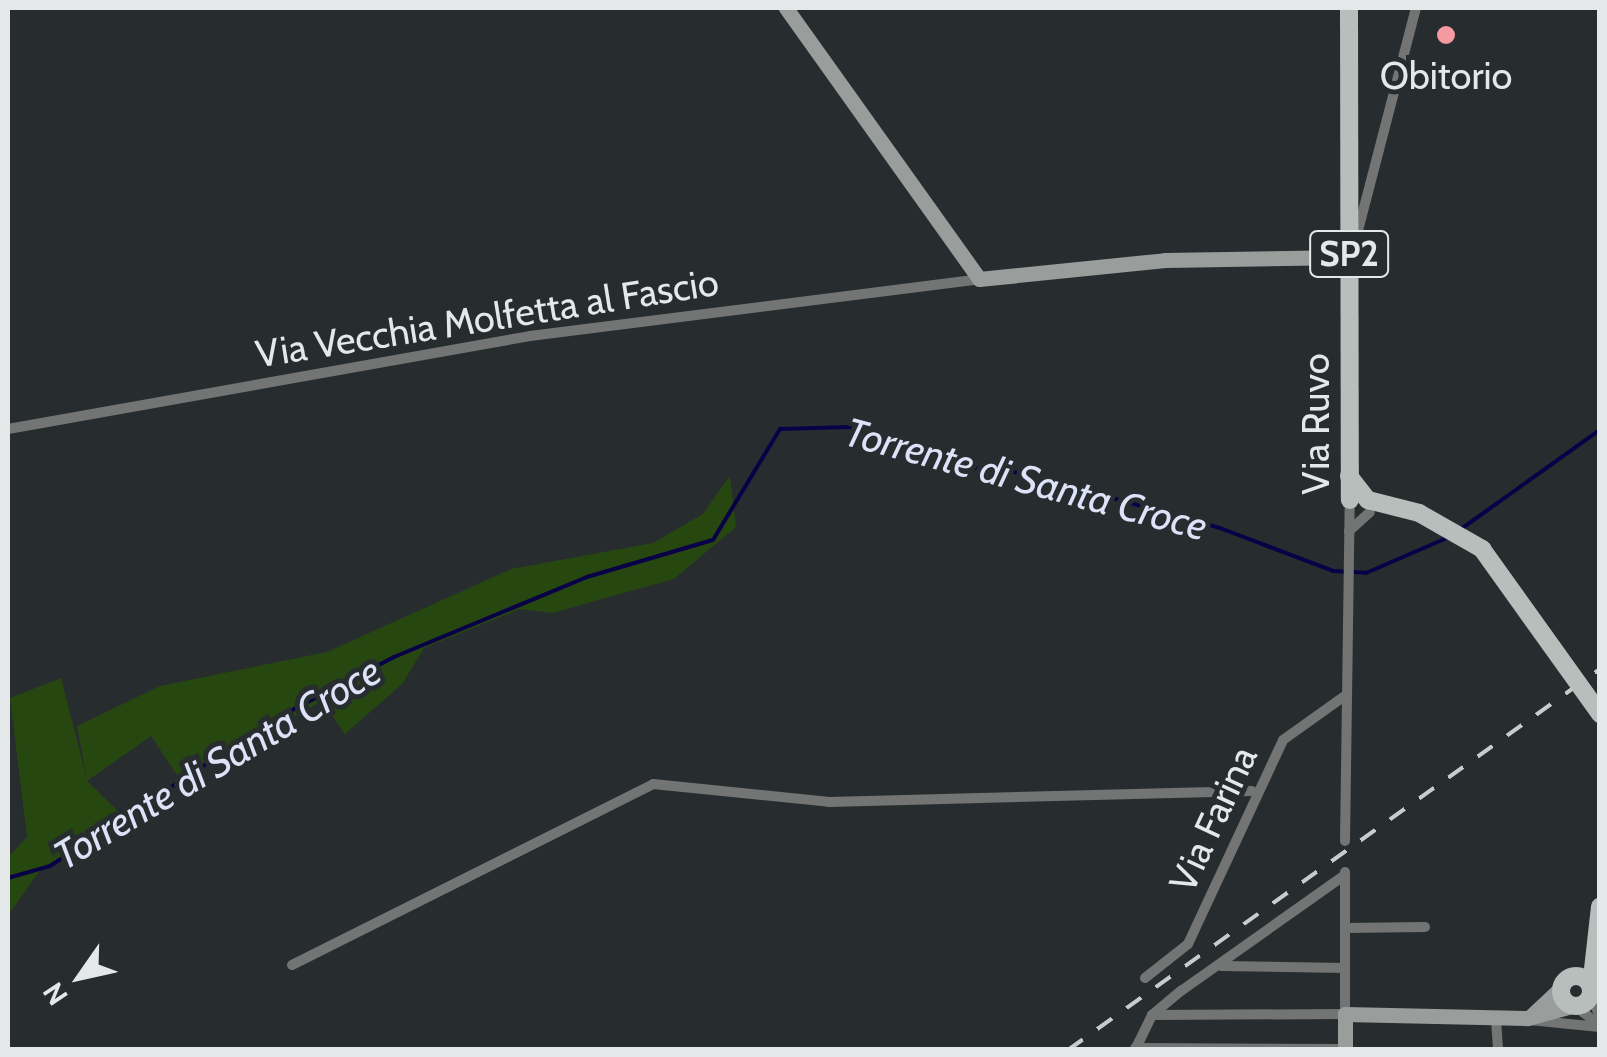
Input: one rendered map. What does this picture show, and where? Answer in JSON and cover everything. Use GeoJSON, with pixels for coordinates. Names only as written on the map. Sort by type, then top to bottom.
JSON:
{"type":"FeatureCollection","features":[{"type":"Feature","properties":{"kind":"main road","name":"Via Ruvo"},"geometry":{"type":"LineString","coordinates":[[1349,8],[1349,476],[1363,504]]}},
{"type":"Feature","properties":{"kind":"main road"},"geometry":{"type":"LineString","coordinates":[[1363,504],[1420,513],[1482,550],[1600,714]]}},
{"type":"Feature","properties":{"kind":"main road"},"geometry":{"type":"LineString","coordinates":[[1582,999],[1600,906]]}},
{"type":"Feature","properties":{"kind":"main road"},"geometry":{"type":"LineString","coordinates":[[1564,983],[1594,926]]}},
{"type":"Feature","properties":{"kind":"main road"},"geometry":{"type":"LineString","coordinates":[[1564,983],[1582,999]]}},
{"type":"Feature","properties":{"kind":"main road"},"geometry":{"type":"LineString","coordinates":[[1564,983],[1582,999]]}},
{"type":"Feature","properties":{"kind":"street"},"geometry":{"type":"LineString","coordinates":[[786,8],[978,279],[1165,260],[1349,257],[1416,8]]}},
{"type":"Feature","properties":{"kind":"street","name":"Via Vecchia Molfetta al Fascio"},"geometry":{"type":"LineString","coordinates":[[8,429],[530,336],[978,279]]}},
{"type":"Feature","properties":{"kind":"street"},"geometry":{"type":"LineString","coordinates":[[1347,540],[1363,504]]}},
{"type":"Feature","properties":{"kind":"street","name":"Via Ruvo"},"geometry":{"type":"LineString","coordinates":[[1345,841],[1347,540],[1363,504]]}},
{"type":"Feature","properties":{"kind":"street","name":"Via Farina"},"geometry":{"type":"LineString","coordinates":[[1145,978],[1188,944],[1252,791],[1283,740],[1346,695]]}},
{"type":"Feature","properties":{"kind":"street"},"geometry":{"type":"LineString","coordinates":[[292,965],[653,784],[829,802],[1252,791]]}},
{"type":"Feature","properties":{"kind":"street"},"geometry":{"type":"LineString","coordinates":[[1344,873],[1345,928],[1345,1049],[1135,1049],[1152,1015],[1344,873]]}},
{"type":"Feature","properties":{"kind":"street"},"geometry":{"type":"LineString","coordinates":[[1345,928],[1425,927]]}},
{"type":"Feature","properties":{"kind":"street"},"geometry":{"type":"LineString","coordinates":[[1219,966],[1345,968]]}},
{"type":"Feature","properties":{"kind":"street"},"geometry":{"type":"LineString","coordinates":[[1522,1019],[1564,983]]}},
{"type":"Feature","properties":{"kind":"street"},"geometry":{"type":"LineString","coordinates":[[1522,1019],[1582,999]]}},
{"type":"Feature","properties":{"kind":"street"},"geometry":{"type":"LineString","coordinates":[[1582,999],[1600,1016]]}},
{"type":"Feature","properties":{"kind":"street"},"geometry":{"type":"LineString","coordinates":[[1582,999],[1600,1026]]}},
{"type":"Feature","properties":{"kind":"street"},"geometry":{"type":"LineString","coordinates":[[1152,1015],[1345,1014],[1522,1019],[1600,1026]]}},
{"type":"Feature","properties":{"kind":"street"},"geometry":{"type":"LineString","coordinates":[[1496,1020],[1498,1050]]}},
{"type":"Feature","properties":{"kind":"green space"},"geometry":{"type":"Polygon","coordinates":[[[730,476],[736,527],[674,579],[552,613],[520,609],[424,648],[402,684],[345,734],[322,701],[181,781],[151,736],[87,781],[125,818],[95,845],[41,869],[8,915],[8,857],[27,837],[10,698],[61,678],[87,779],[77,726],[160,686],[327,652],[511,569],[653,543],[703,514],[730,476]]]}},
{"type":"Feature","properties":{"kind":"waterway","name":"Torrente di Santa Croce"},"geometry":{"type":"LineString","coordinates":[[8,878],[50,866],[277,718],[394,657],[587,577],[713,540],[780,429],[850,427],[957,466],[1023,473],[1220,528],[1333,571],[1366,573],[1449,537]]}},
{"type":"Feature","properties":{"kind":"waterway","name":"Torrente di Santa Croce"},"geometry":{"type":"LineString","coordinates":[[1461,529],[1600,430]]}},
{"type":"Feature","properties":{"kind":"railway"},"geometry":{"type":"LineString","coordinates":[[1068,1050],[1600,669]]}},
{"type":"Feature","properties":{"kind":"place","name":"Obitorio"},"geometry":{"type":"Point","coordinates":[1446,35]}}]}
